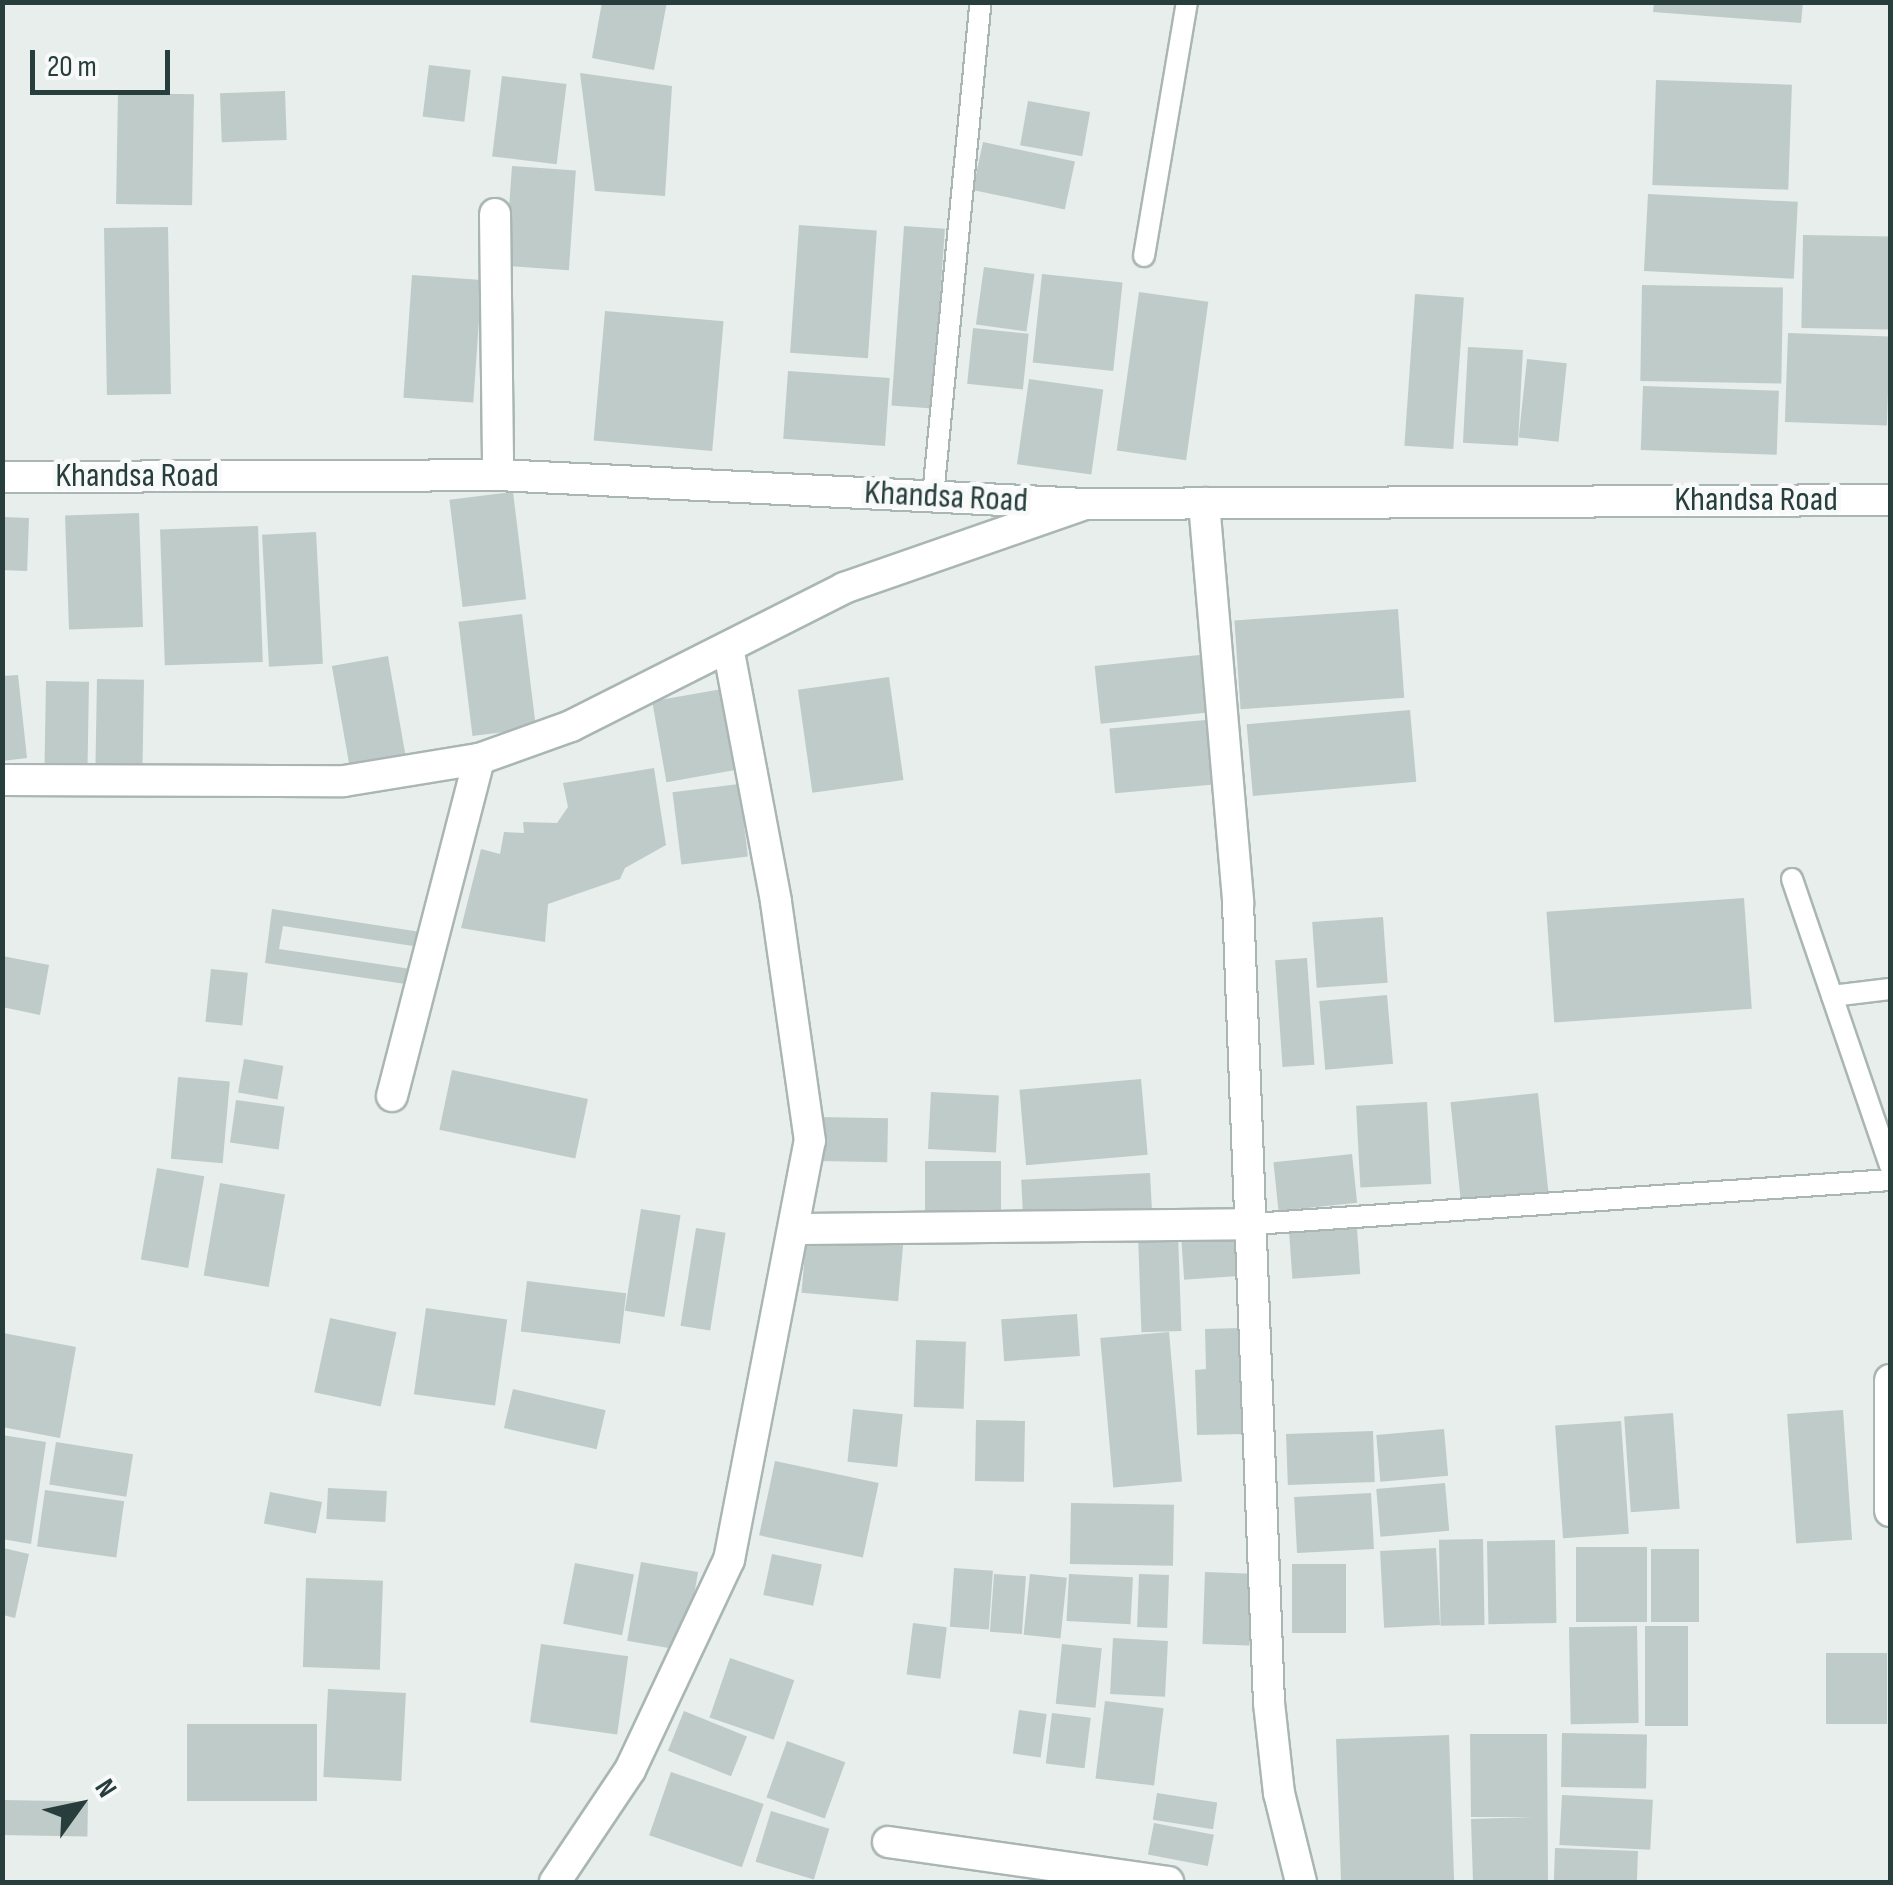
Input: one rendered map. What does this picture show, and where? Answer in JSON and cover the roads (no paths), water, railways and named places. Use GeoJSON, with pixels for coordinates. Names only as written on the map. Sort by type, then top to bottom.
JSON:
{"type":"FeatureCollection","features":[{"type":"Feature","properties":{"kind":"street"},"geometry":{"type":"LineString","coordinates":[[495,214],[498,475]]}},
{"type":"Feature","properties":{"kind":"street","name":"Khandsa Road"},"geometry":{"type":"LineString","coordinates":[[2,477],[498,475],[1086,504],[1890,500]]}},
{"type":"Feature","properties":{"kind":"street"},"geometry":{"type":"LineString","coordinates":[[1204,503],[1238,903],[1270,1703],[1279,1793],[1301,1882]]}},
{"type":"Feature","properties":{"kind":"street"},"geometry":{"type":"LineString","coordinates":[[2,780],[344,781],[480,759],[571,726],[844,588],[1086,504]]}},
{"type":"Feature","properties":{"kind":"street"},"geometry":{"type":"LineString","coordinates":[[554,1882],[630,1770],[729,1560],[810,1140],[776,901],[728,647]]}},
{"type":"Feature","properties":{"kind":"street"},"geometry":{"type":"LineString","coordinates":[[392,1096],[480,759]]}},
{"type":"Feature","properties":{"kind":"street"},"geometry":{"type":"LineString","coordinates":[[795,1229],[1253,1224]]}},
{"type":"Feature","properties":{"kind":"street"},"geometry":{"type":"LineString","coordinates":[[1890,1380],[1890,1512]]}},
{"type":"Feature","properties":{"kind":"street"},"geometry":{"type":"LineString","coordinates":[[888,1842],[1168,1882]]}},
{"type":"Feature","properties":{"kind":"lane"},"geometry":{"type":"LineString","coordinates":[[933,496],[981,2]]}},
{"type":"Feature","properties":{"kind":"lane"},"geometry":{"type":"LineString","coordinates":[[1144,256],[1187,2]]}},
{"type":"Feature","properties":{"kind":"lane"},"geometry":{"type":"LineString","coordinates":[[1792,879],[1890,1166]]}},
{"type":"Feature","properties":{"kind":"lane"},"geometry":{"type":"LineString","coordinates":[[1832,996],[1890,989]]}},
{"type":"Feature","properties":{"kind":"lane"},"geometry":{"type":"LineString","coordinates":[[1253,1224],[1890,1180]]}}]}
